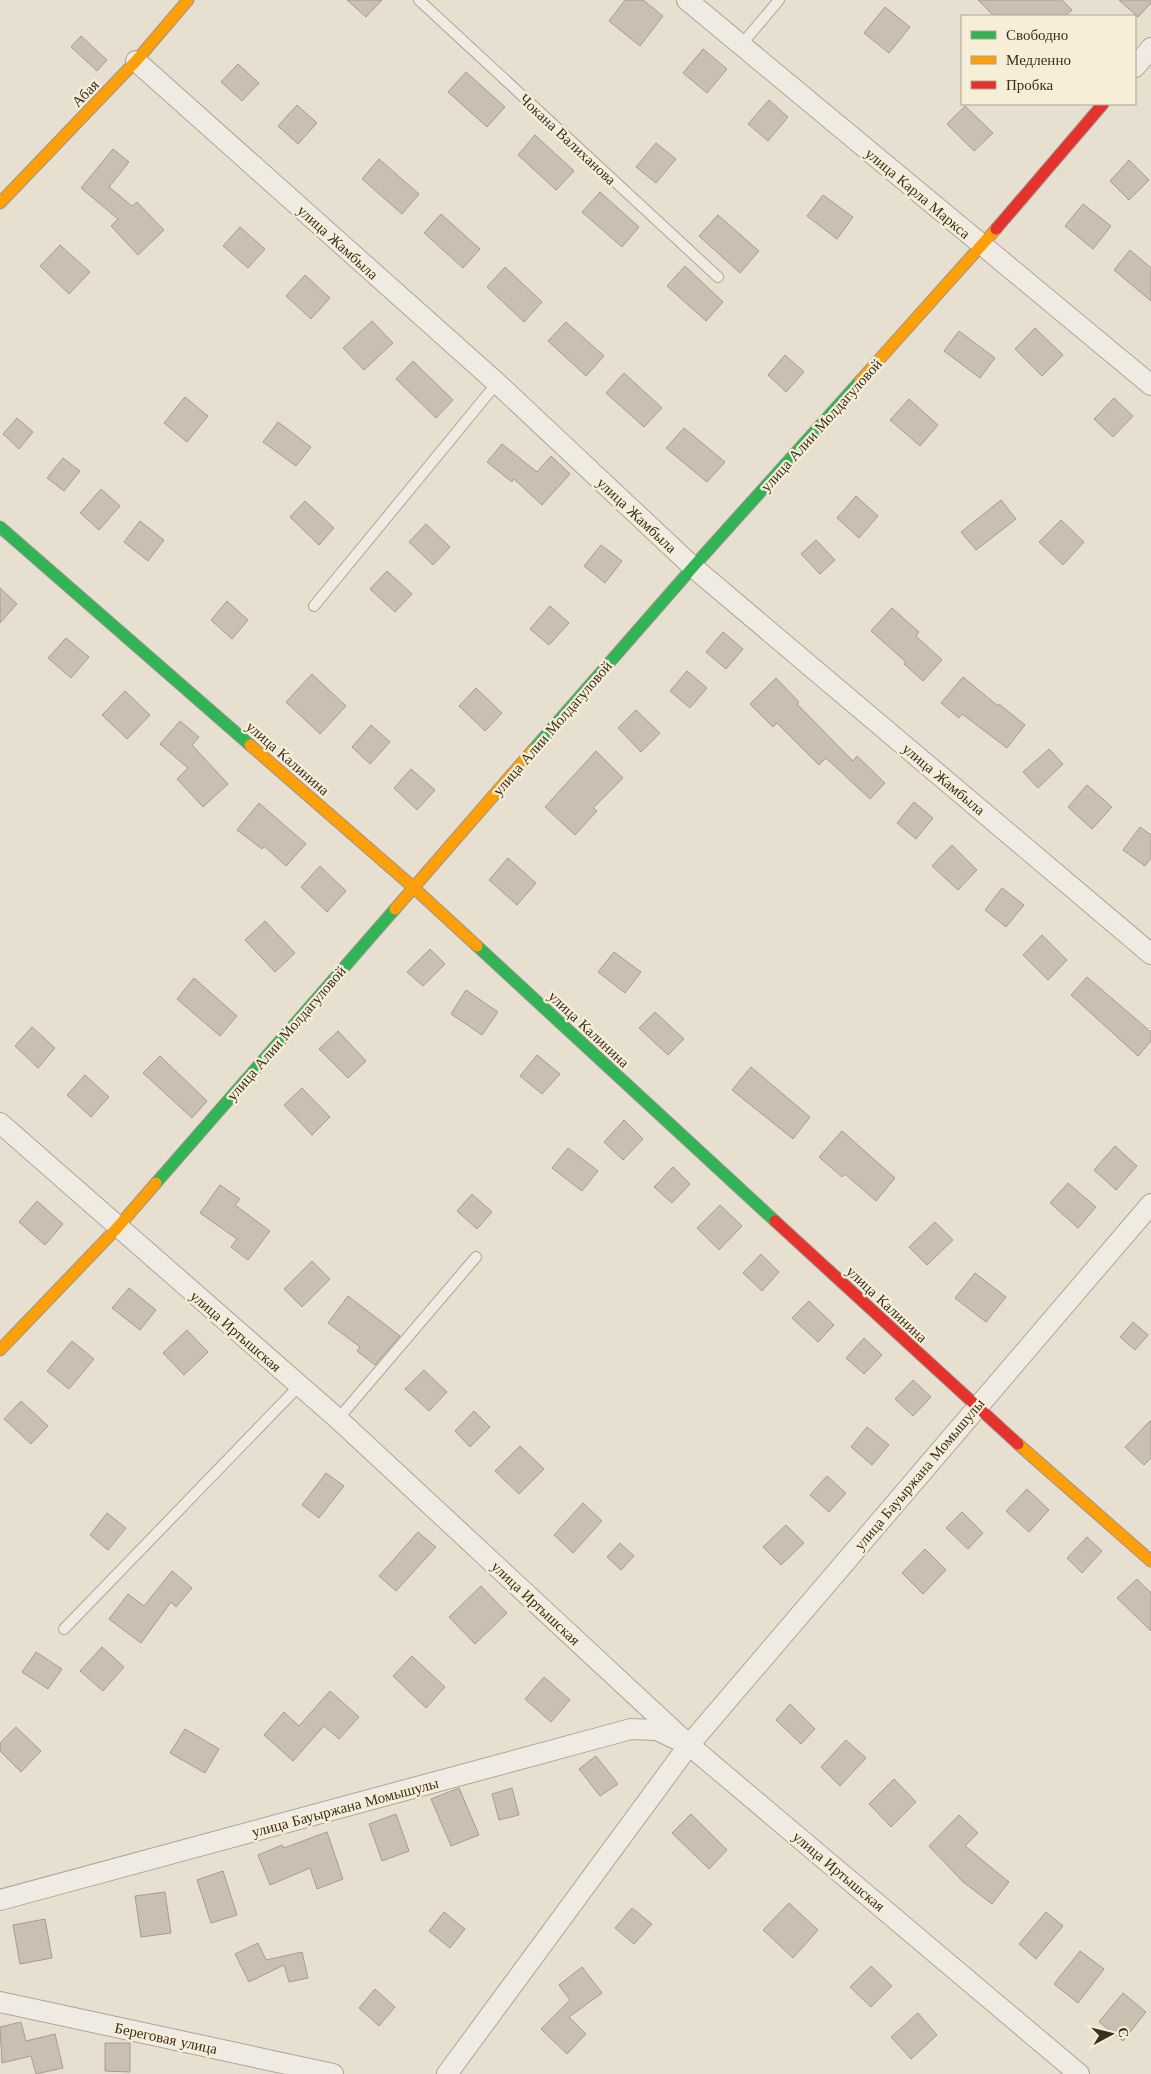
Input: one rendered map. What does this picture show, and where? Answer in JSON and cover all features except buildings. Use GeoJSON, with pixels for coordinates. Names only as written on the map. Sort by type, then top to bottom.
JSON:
{"type":"FeatureCollection","features":[{"type":"Feature","properties":{"kind":"street","name":"Абая"},"geometry":{"type":"LineString","coordinates":[[0,203],[136,61],[188,0]]}},
{"type":"Feature","properties":{"kind":"street","name":"улица Карла Маркса"},"geometry":{"type":"LineString","coordinates":[[687,0],[981,246],[1151,384]]}},
{"type":"Feature","properties":{"kind":"street"},"geometry":{"type":"LineString","coordinates":[[1136,66],[1151,48]]}},
{"type":"Feature","properties":{"kind":"street","name":"улица Жамбыла"},"geometry":{"type":"LineString","coordinates":[[136,61],[497,383],[693,568],[1151,954]]}},
{"type":"Feature","properties":{"kind":"street","name":"улица Алии Молдагуловой"},"geometry":{"type":"LineString","coordinates":[[0,1350],[117,1228],[413,886],[693,568],[981,246],[1102,105]]}},
{"type":"Feature","properties":{"kind":"street","name":"улица Калинина"},"geometry":{"type":"LineString","coordinates":[[0,527],[413,886],[976,1407],[1151,1561]]}},
{"type":"Feature","properties":{"kind":"street","name":"улица Иртышская"},"geometry":{"type":"LineString","coordinates":[[0,1123],[117,1228],[338,1419],[689,1745],[1079,2074]]}},
{"type":"Feature","properties":{"kind":"street","name":"улица Бауыржана Момышулы"},"geometry":{"type":"LineString","coordinates":[[447,2074],[689,1745],[1151,1204]]}},
{"type":"Feature","properties":{"kind":"street","name":"улица Бауыржана Момышулы"},"geometry":{"type":"LineString","coordinates":[[0,1900],[631,1729],[657,1730],[689,1745]]}},
{"type":"Feature","properties":{"kind":"street","name":"Береговая улица"},"geometry":{"type":"LineString","coordinates":[[0,2002],[333,2074]]}},
{"type":"Feature","properties":{"kind":"lane","name":"Чокана Валиханова"},"geometry":{"type":"LineString","coordinates":[[419,0],[718,277]]}},
{"type":"Feature","properties":{"kind":"lane"},"geometry":{"type":"LineString","coordinates":[[741,45],[779,0]]}},
{"type":"Feature","properties":{"kind":"lane"},"geometry":{"type":"LineString","coordinates":[[314,606],[497,383]]}},
{"type":"Feature","properties":{"kind":"lane"},"geometry":{"type":"LineString","coordinates":[[338,1419],[476,1257]]}},
{"type":"Feature","properties":{"kind":"lane"},"geometry":{"type":"LineString","coordinates":[[64,1629],[299,1386]]}},
{"type":"Feature","properties":{"kind":"traffic: fast"},"geometry":{"type":"LineString","coordinates":[[533,750],[693,567],[860,381]]}},
{"type":"Feature","properties":{"kind":"traffic: fast"},"geometry":{"type":"LineString","coordinates":[[0,527],[250,745]]}},
{"type":"Feature","properties":{"kind":"traffic: fast"},"geometry":{"type":"LineString","coordinates":[[156,1183],[395,909]]}},
{"type":"Feature","properties":{"kind":"traffic: fast"},"geometry":{"type":"LineString","coordinates":[[477,946],[775,1221]]}},
{"type":"Feature","properties":{"kind":"traffic: slow"},"geometry":{"type":"LineString","coordinates":[[0,203],[136,61],[188,0]]}},
{"type":"Feature","properties":{"kind":"traffic: slow"},"geometry":{"type":"LineString","coordinates":[[860,381],[996,229]]}},
{"type":"Feature","properties":{"kind":"traffic: slow"},"geometry":{"type":"LineString","coordinates":[[250,745],[413,887],[477,946]]}},
{"type":"Feature","properties":{"kind":"traffic: slow"},"geometry":{"type":"LineString","coordinates":[[395,909],[533,750]]}},
{"type":"Feature","properties":{"kind":"traffic: slow"},"geometry":{"type":"LineString","coordinates":[[0,1350],[117,1228],[156,1183]]}},
{"type":"Feature","properties":{"kind":"traffic: slow"},"geometry":{"type":"LineString","coordinates":[[1018,1444],[1151,1561]]}},
{"type":"Feature","properties":{"kind":"traffic: jam"},"geometry":{"type":"LineString","coordinates":[[996,229],[1102,105]]}},
{"type":"Feature","properties":{"kind":"traffic: jam"},"geometry":{"type":"LineString","coordinates":[[775,1221],[1018,1444]]}}]}
